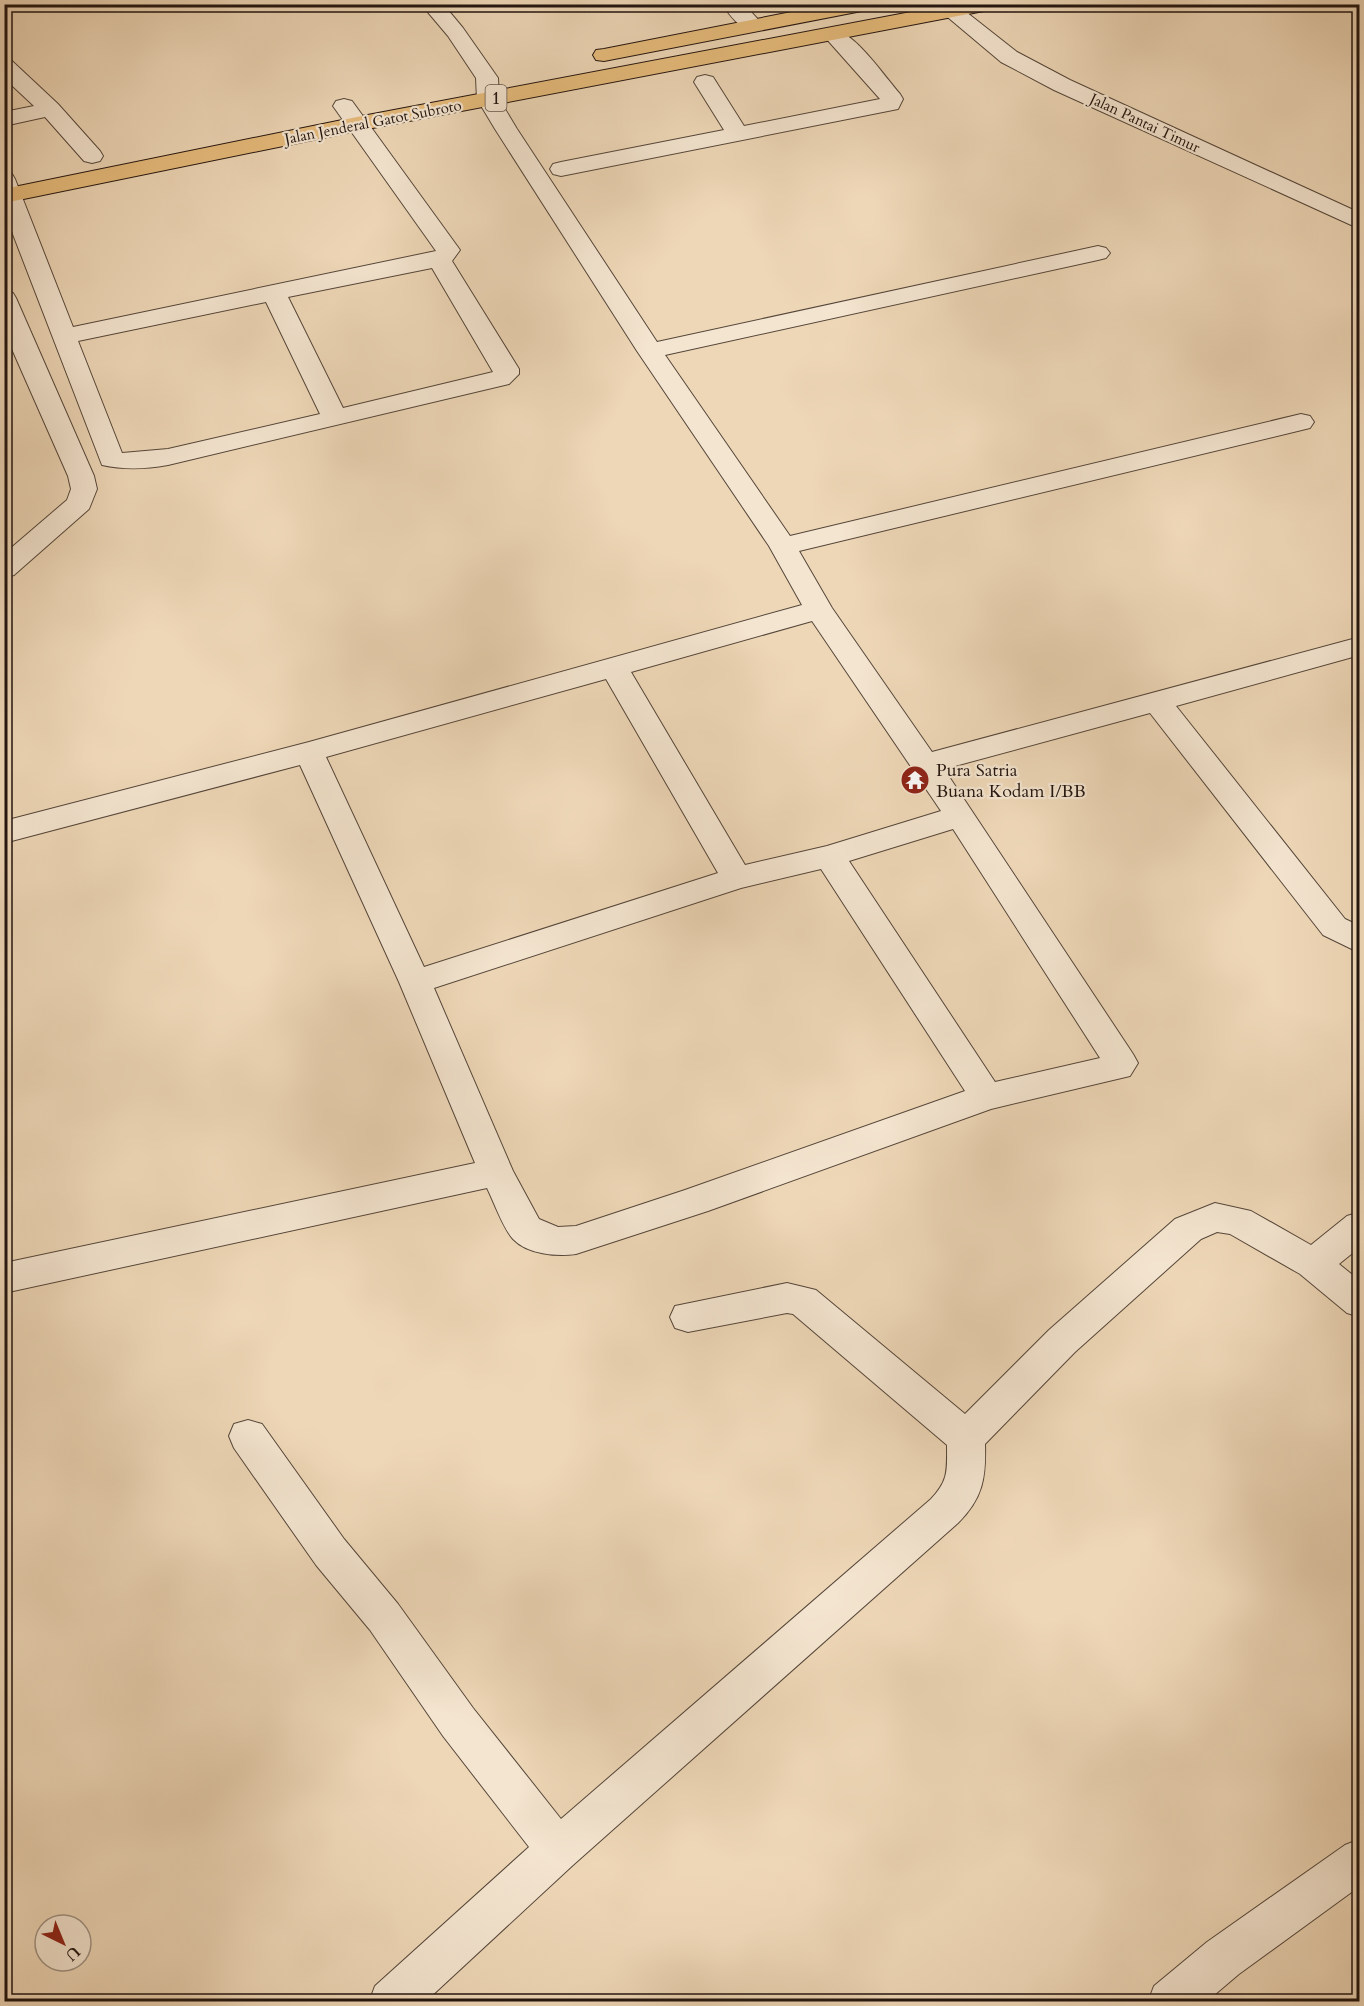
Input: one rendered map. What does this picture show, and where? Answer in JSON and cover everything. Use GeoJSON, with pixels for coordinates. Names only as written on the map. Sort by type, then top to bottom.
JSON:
{"type":"FeatureCollection","features":[{"type":"Feature","properties":{"kind":"highway"},"geometry":{"type":"LineString","coordinates":[[580,60],[843,6],[867,4]]}},
{"type":"Feature","properties":{"kind":"highway","name":"Jalan Jenderal Gatot Subroto"},"geometry":{"type":"LineString","coordinates":[[7,190],[495,84],[834,35],[947,8],[989,4]]}},
{"type":"Feature","properties":{"kind":"highway"},"geometry":{"type":"LineString","coordinates":[[812,14],[834,35]]}},
{"type":"Feature","properties":{"kind":"highway","name":"Jalan Jenderal Gatot Subroto"},"geometry":{"type":"LineString","coordinates":[[183,138],[351,115]]}},
{"type":"Feature","properties":{"kind":"highway"},"geometry":{"type":"LineString","coordinates":[[81,158],[114,152]]}},
{"type":"Feature","properties":{"kind":"highway"},"geometry":{"type":"LineString","coordinates":[[4,172],[26,168]]}},
{"type":"Feature","properties":{"kind":"street"},"geometry":{"type":"LineString","coordinates":[[309,752],[415,982],[496,1172],[526,1229],[542,1238],[558,1242],[576,1240],[695,1201],[987,1097],[1118,1067],[1121,1063],[960,816],[819,610],[783,546],[650,351],[495,84],[456,32],[431,4]]}},
{"type":"Feature","properties":{"kind":"street"},"geometry":{"type":"LineString","coordinates":[[732,4],[752,25]]}},
{"type":"Feature","properties":{"kind":"street","name":"Jalan Pantai Timur"},"geometry":{"type":"LineString","coordinates":[[947,8],[1009,57],[1062,85],[1359,222]]}},
{"type":"Feature","properties":{"kind":"street"},"geometry":{"type":"LineString","coordinates":[[561,169],[891,104],[892,99],[852,52],[834,35]]}},
{"type":"Feature","properties":{"kind":"street"},"geometry":{"type":"LineString","coordinates":[[4,66],[50,109],[81,158]]}},
{"type":"Feature","properties":{"kind":"street"},"geometry":{"type":"LineString","coordinates":[[705,82],[738,134]]}},
{"type":"Feature","properties":{"kind":"street"},"geometry":{"type":"LineString","coordinates":[[4,119],[50,109]]}},
{"type":"Feature","properties":{"kind":"street"},"geometry":{"type":"LineString","coordinates":[[64,336],[439,259],[446,255],[448,250],[351,115]]}},
{"type":"Feature","properties":{"kind":"street"},"geometry":{"type":"LineString","coordinates":[[7,190],[111,459],[119,462],[138,462],[335,419],[500,379],[506,374],[439,259]]}},
{"type":"Feature","properties":{"kind":"street"},"geometry":{"type":"LineString","coordinates":[[650,351],[1098,253]]}},
{"type":"Feature","properties":{"kind":"street"},"geometry":{"type":"LineString","coordinates":[[274,293],[335,419]]}},
{"type":"Feature","properties":{"kind":"street"},"geometry":{"type":"LineString","coordinates":[[4,569],[79,503],[84,489],[81,476],[7,314]]}},
{"type":"Feature","properties":{"kind":"street"},"geometry":{"type":"LineString","coordinates":[[783,546],[1301,422]]}},
{"type":"Feature","properties":{"kind":"street"},"geometry":{"type":"LineString","coordinates":[[4,832],[309,752],[819,610]]}},
{"type":"Feature","properties":{"kind":"street"},"geometry":{"type":"LineString","coordinates":[[925,764],[1359,646]]}},
{"type":"Feature","properties":{"kind":"street"},"geometry":{"type":"LineString","coordinates":[[613,666],[737,878]]}},
{"type":"Feature","properties":{"kind":"street"},"geometry":{"type":"LineString","coordinates":[[1157,702],[1335,927],[1359,941]]}},
{"type":"Feature","properties":{"kind":"street"},"geometry":{"type":"LineString","coordinates":[[415,982],[737,878],[829,856],[960,816]]}},
{"type":"Feature","properties":{"kind":"street"},"geometry":{"type":"LineString","coordinates":[[829,856],[987,1097]]}},
{"type":"Feature","properties":{"kind":"street"},"geometry":{"type":"LineString","coordinates":[[4,1278],[496,1172]]}},
{"type":"Feature","properties":{"kind":"street"},"geometry":{"type":"LineString","coordinates":[[391,2001],[558,1850],[942,1513],[958,1497],[966,1478],[966,1438],[1062,1341],[1188,1229],[1215,1217],[1238,1221],[1313,1264],[1359,1302]]}},
{"type":"Feature","properties":{"kind":"street"},"geometry":{"type":"LineString","coordinates":[[1313,1264],[1359,1226]]}},
{"type":"Feature","properties":{"kind":"street"},"geometry":{"type":"LineString","coordinates":[[688,1317],[788,1298],[803,1301],[966,1438]]}},
{"type":"Feature","properties":{"kind":"street"},"geometry":{"type":"LineString","coordinates":[[248,1436],[330,1552],[384,1617],[458,1722],[558,1850]]}},
{"type":"Feature","properties":{"kind":"street"},"geometry":{"type":"LineString","coordinates":[[1170,2001],[1223,1958],[1359,1860]]}},
{"type":"Feature","properties":{"kind":"place","name":"Pura Satria Buana Kodam I/BB"},"geometry":{"type":"Point","coordinates":[915,780]}}]}
